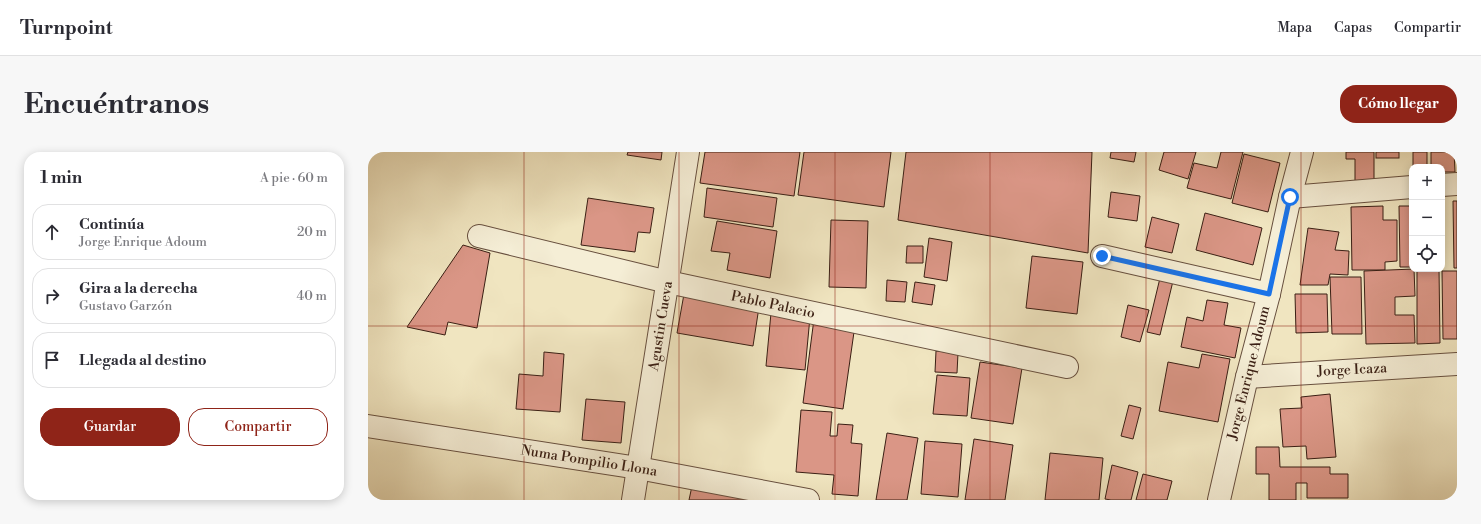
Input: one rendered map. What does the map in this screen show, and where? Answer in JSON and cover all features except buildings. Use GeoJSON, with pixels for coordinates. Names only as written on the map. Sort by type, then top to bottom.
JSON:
{"type":"FeatureCollection","features":[{"type":"Feature","properties":{"kind":"street","name":"Agustin Cueva"},"geometry":{"type":"LineString","coordinates":[[633,500],[688,152]]}},
{"type":"Feature","properties":{"kind":"street","name":"Jorge Enrique Adoum"},"geometry":{"type":"LineString","coordinates":[[1219,500],[1247,377],[1269,294],[1290,197],[1302,152]]}},
{"type":"Feature","properties":{"kind":"street"},"geometry":{"type":"LineString","coordinates":[[1445,185],[1457,184]]}},
{"type":"Feature","properties":{"kind":"street"},"geometry":{"type":"LineString","coordinates":[[1290,197],[1409,187]]}},
{"type":"Feature","properties":{"kind":"street","name":"Pablo Palacio"},"geometry":{"type":"LineString","coordinates":[[479,236],[668,282],[1067,368]]}},
{"type":"Feature","properties":{"kind":"street"},"geometry":{"type":"LineString","coordinates":[[1102,256],[1269,294]]}},
{"type":"Feature","properties":{"kind":"street","name":"Jorge Icaza"},"geometry":{"type":"LineString","coordinates":[[1247,377],[1457,364]]}},
{"type":"Feature","properties":{"kind":"street","name":"Numa Pompilio Llona"},"geometry":{"type":"LineString","coordinates":[[368,426],[638,468],[808,500]]}},
{"type":"Feature","properties":{"kind":"route"},"geometry":{"type":"LineString","coordinates":[[1102,256],[1269,294],[1290,197]]}}]}
